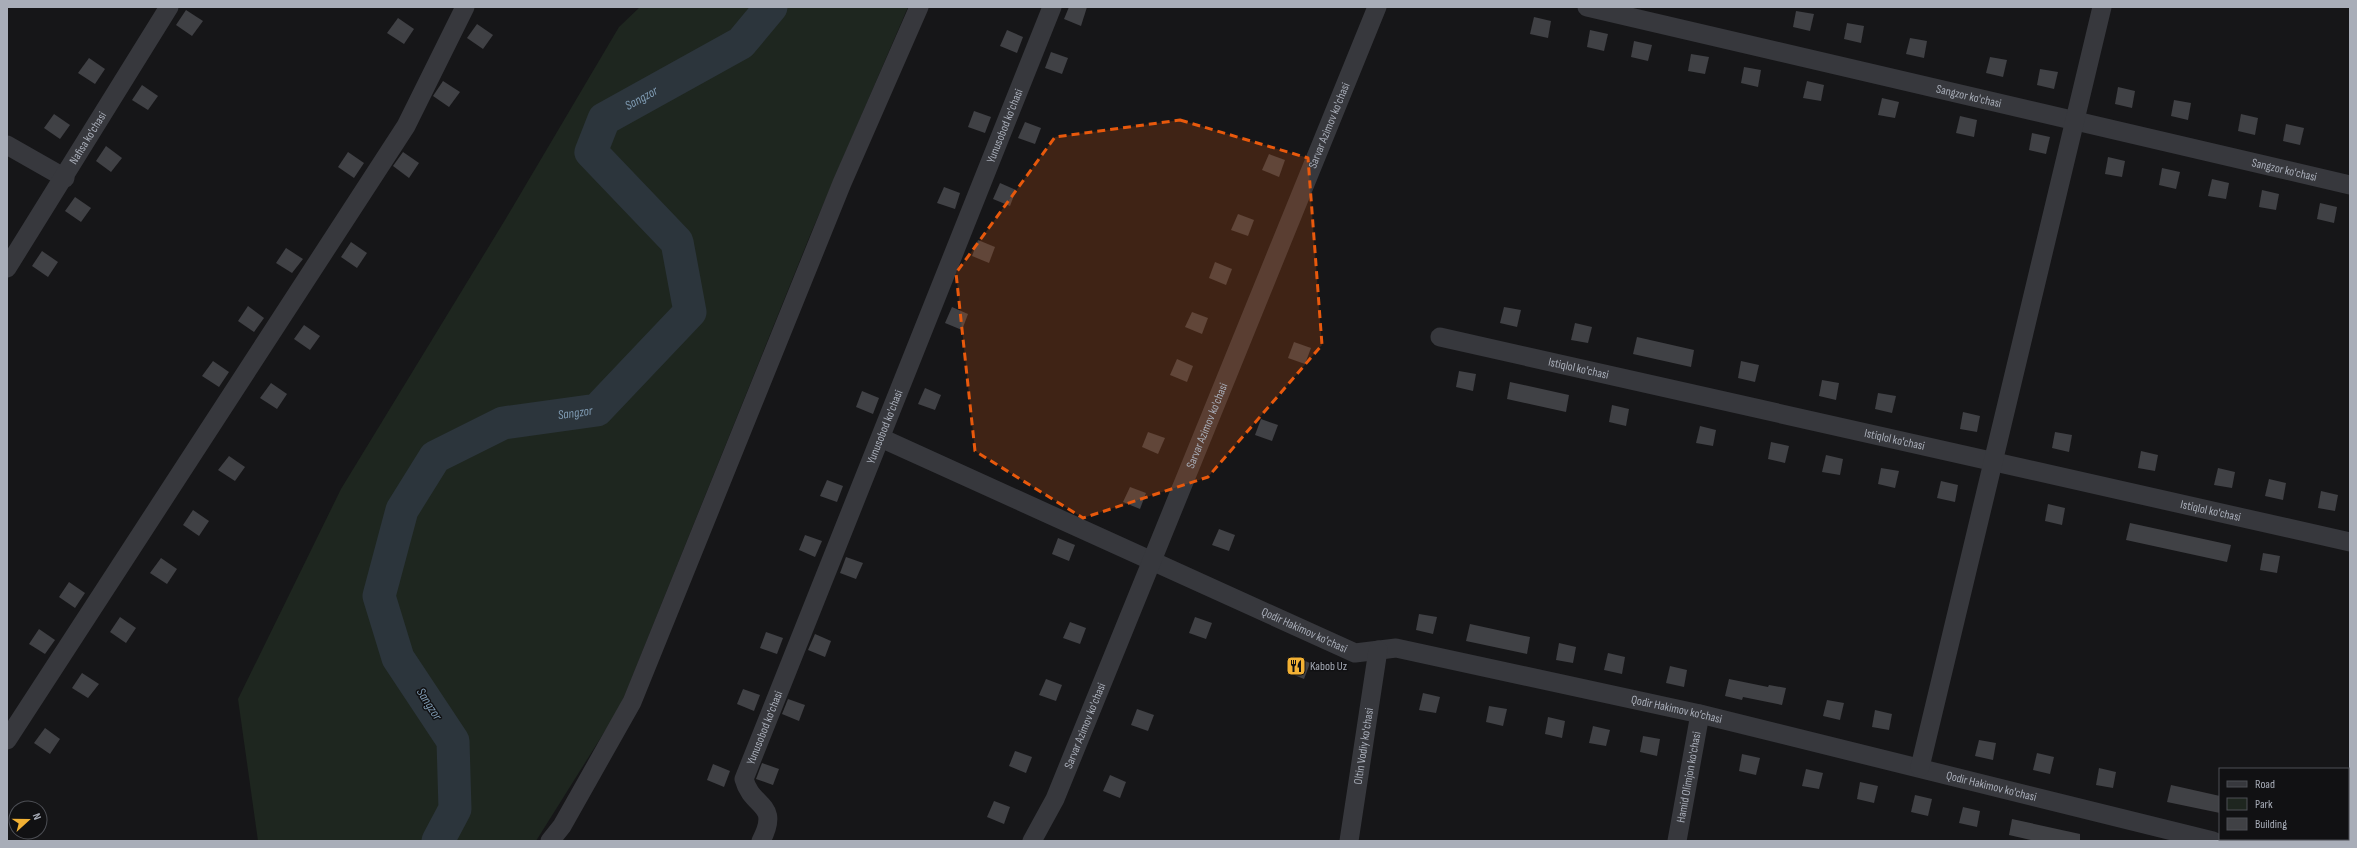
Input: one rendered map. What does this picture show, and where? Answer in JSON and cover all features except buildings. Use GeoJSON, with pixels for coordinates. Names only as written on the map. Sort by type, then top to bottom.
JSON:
{"type":"FeatureCollection","features":[{"type":"Feature","properties":{"kind":"street","name":"Nafisa ko'chasi"},"geometry":{"type":"LineString","coordinates":[[7,268],[65,178],[169,7]]}},
{"type":"Feature","properties":{"kind":"street"},"geometry":{"type":"LineString","coordinates":[[7,740],[406,126],[465,7]]}},
{"type":"Feature","properties":{"kind":"street"},"geometry":{"type":"LineString","coordinates":[[550,841],[562,826],[632,702],[842,183],[919,7]]}},
{"type":"Feature","properties":{"kind":"street","name":"Yunusobod ko'chasi"},"geometry":{"type":"LineString","coordinates":[[761,841],[768,827],[768,812],[746,787],[744,779],[882,438],[1052,7]]}},
{"type":"Feature","properties":{"kind":"street","name":"Sarvar Azimov ko'chasi"},"geometry":{"type":"LineString","coordinates":[[1032,841],[1055,799],[1376,7]]}},
{"type":"Feature","properties":{"kind":"street","name":"Sangzor ko'chasi"},"geometry":{"type":"LineString","coordinates":[[1587,7],[2350,185]]}},
{"type":"Feature","properties":{"kind":"street"},"geometry":{"type":"LineString","coordinates":[[1920,767],[2102,7]]}},
{"type":"Feature","properties":{"kind":"street"},"geometry":{"type":"LineString","coordinates":[[7,145],[65,178]]}},
{"type":"Feature","properties":{"kind":"street","name":"Istiqlol ko'chasi"},"geometry":{"type":"LineString","coordinates":[[1440,337],[2350,542]]}},
{"type":"Feature","properties":{"kind":"street","name":"Qodir Hakimov ko'chasi"},"geometry":{"type":"LineString","coordinates":[[882,438],[1150,562],[1355,653],[1396,648],[1700,714],[1920,767],[2213,841]]}},
{"type":"Feature","properties":{"kind":"street","name":"Oltin Vodiy ko'chasi"},"geometry":{"type":"LineString","coordinates":[[1349,841],[1378,650]]}},
{"type":"Feature","properties":{"kind":"street","name":"Hamid Olimjon ko'chasi"},"geometry":{"type":"LineString","coordinates":[[1677,841],[1700,714]]}},
{"type":"Feature","properties":{"kind":"highlighted area"},"geometry":{"type":"Polygon","coordinates":[[[1180,120],[1308,158],[1322,345],[1208,477],[1083,518],[975,451],[956,273],[1055,137],[1180,120]]]}},
{"type":"Feature","properties":{"kind":"green space"},"geometry":{"type":"Polygon","coordinates":[[[640,7],[908,7],[811,233],[620,707],[536,841],[258,841],[238,699],[341,489],[505,220],[619,27],[640,7]]]}},
{"type":"Feature","properties":{"kind":"waterway","name":"Sangzor"},"geometry":{"type":"LineString","coordinates":[[438,841],[455,809],[453,741],[398,658],[379,596],[402,510],[435,457],[503,423],[597,410],[690,312],[677,242],[591,152],[604,119],[741,43],[771,7]]}},
{"type":"Feature","properties":{"kind":"place","name":"Kabob Uz"},"geometry":{"type":"Point","coordinates":[1296,666]}}]}
